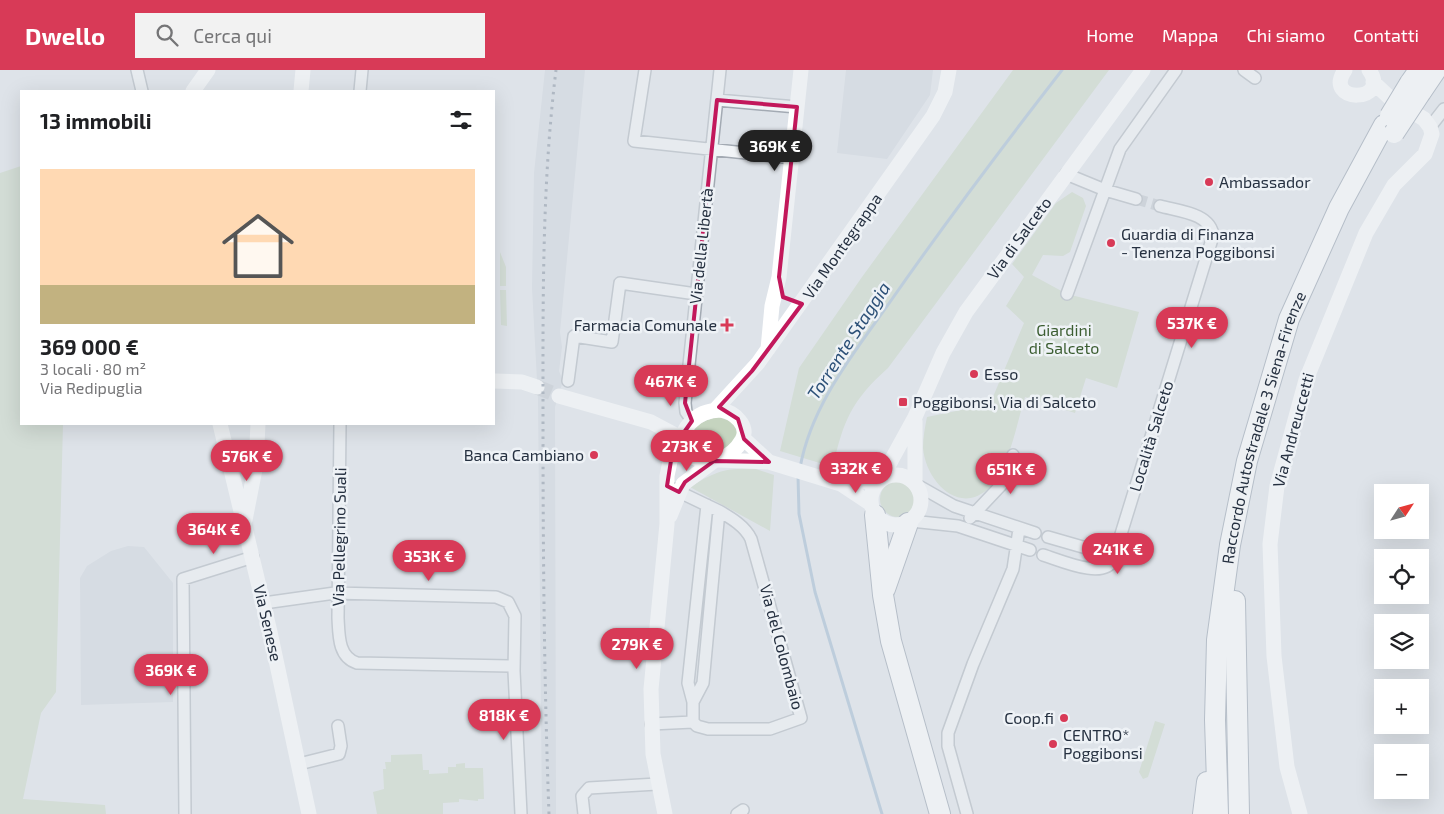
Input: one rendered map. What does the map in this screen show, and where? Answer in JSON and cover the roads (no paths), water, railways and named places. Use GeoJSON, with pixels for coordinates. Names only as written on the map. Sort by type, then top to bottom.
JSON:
{"type":"FeatureCollection","features":[{"type":"Feature","properties":{"kind":"highway","name":"Raccordo Autostradale 3 Siena-Firenze"},"geometry":{"type":"LineString","coordinates":[[1218,814],[1215,720],[1216,659],[1230,545],[1255,430],[1289,319],[1343,200],[1417,82],[1436,70]]}},
{"type":"Feature","properties":{"kind":"highway","name":"Raccordo Autostradale 3 Siena-Firenze"},"geometry":{"type":"LineString","coordinates":[[1231,814],[1228,704],[1230,648],[1235,601],[1257,474],[1274,408],[1302,324],[1389,129]]}},
{"type":"Feature","properties":{"kind":"highway"},"geometry":{"type":"LineString","coordinates":[[873,509],[883,596],[891,641],[940,814]]}},
{"type":"Feature","properties":{"kind":"highway"},"geometry":{"type":"LineString","coordinates":[[883,596],[909,522]]}},
{"type":"Feature","properties":{"kind":"highway"},"geometry":{"type":"LineString","coordinates":[[1203,814],[1207,782],[1209,633],[1230,545]]}},
{"type":"Feature","properties":{"kind":"highway"},"geometry":{"type":"LineString","coordinates":[[1235,601],[1239,814]]}},
{"type":"Feature","properties":{"kind":"main road"},"geometry":{"type":"LineString","coordinates":[[195,90],[208,70]]}},
{"type":"Feature","properties":{"kind":"main road"},"geometry":{"type":"LineString","coordinates":[[301,90],[303,70]]}},
{"type":"Feature","properties":{"kind":"main road"},"geometry":{"type":"LineString","coordinates":[[768,349],[773,301],[779,277],[801,70]]}},
{"type":"Feature","properties":{"kind":"main road","name":"Via Montegrappa"},"geometry":{"type":"LineString","coordinates":[[715,410],[742,383],[802,304],[937,110],[945,92],[949,70]]}},
{"type":"Feature","properties":{"kind":"main road","name":"Via di Salceto"},"geometry":{"type":"LineString","coordinates":[[881,479],[915,417],[934,371],[966,312],[1143,70]]}},
{"type":"Feature","properties":{"kind":"main road"},"geometry":{"type":"LineString","coordinates":[[1338,74],[1344,90],[1352,96],[1363,96],[1372,78],[1390,98],[1424,119],[1430,127]]}},
{"type":"Feature","properties":{"kind":"main road","name":"Via Andreuccetti"},"geometry":{"type":"LineString","coordinates":[[1300,814],[1287,767],[1274,656],[1269,555],[1277,486],[1306,380],[1366,233],[1394,185],[1425,154],[1431,141],[1430,127]]}},
{"type":"Feature","properties":{"kind":"main road"},"geometry":{"type":"LineString","coordinates":[[779,277],[784,298],[792,303],[802,304]]}},
{"type":"Feature","properties":{"kind":"main road"},"geometry":{"type":"LineString","coordinates":[[495,381],[522,382],[537,387]]}},
{"type":"Feature","properties":{"kind":"main road"},"geometry":{"type":"LineString","coordinates":[[559,396],[651,422],[683,439]]}},
{"type":"Feature","properties":{"kind":"main road"},"geometry":{"type":"LineString","coordinates":[[673,489],[685,482],[716,461],[737,447],[743,438],[743,427],[738,419],[725,411],[715,410],[702,414],[692,420],[685,430],[683,439],[685,449],[691,457],[703,461],[716,461],[769,462],[841,484],[873,509],[887,524],[894,525],[909,522],[920,510],[922,503],[916,484],[909,478],[895,474],[881,479],[841,484]]}},
{"type":"Feature","properties":{"kind":"main road","name":"Via di Salceto"},"geometry":{"type":"LineString","coordinates":[[915,417],[916,484]]}},
{"type":"Feature","properties":{"kind":"main road"},"geometry":{"type":"LineString","coordinates":[[651,422],[692,420]]}},
{"type":"Feature","properties":{"kind":"main road","name":"Via Senese"},"geometry":{"type":"LineString","coordinates":[[220,425],[235,492],[245,522],[264,604],[309,814]]}},
{"type":"Feature","properties":{"kind":"main road"},"geometry":{"type":"LineString","coordinates":[[245,522],[258,446],[258,425]]}},
{"type":"Feature","properties":{"kind":"main road"},"geometry":{"type":"LineString","coordinates":[[743,438],[769,462]]}},
{"type":"Feature","properties":{"kind":"main road"},"geometry":{"type":"LineString","coordinates":[[665,814],[658,784],[651,724],[653,658],[667,524],[673,489],[672,452],[683,439]]}},
{"type":"Feature","properties":{"kind":"main road"},"geometry":{"type":"LineString","coordinates":[[228,456],[235,466],[243,468],[249,462],[258,446]]}},
{"type":"Feature","properties":{"kind":"main road"},"geometry":{"type":"LineString","coordinates":[[873,509],[873,490],[881,479]]}},
{"type":"Feature","properties":{"kind":"street"},"geometry":{"type":"LineString","coordinates":[[137,70],[142,90]]}},
{"type":"Feature","properties":{"kind":"street"},"geometry":{"type":"LineString","coordinates":[[360,90],[362,70]]}},
{"type":"Feature","properties":{"kind":"street"},"geometry":{"type":"LineString","coordinates":[[645,70],[634,141],[792,158]]}},
{"type":"Feature","properties":{"kind":"street","name":"Via della Libertà"},"geometry":{"type":"LineString","coordinates":[[692,420],[686,412],[685,403],[720,70]]}},
{"type":"Feature","properties":{"kind":"street"},"geometry":{"type":"LineString","coordinates":[[1067,294],[1105,190],[1112,176],[1120,149],[1176,70]]}},
{"type":"Feature","properties":{"kind":"street"},"geometry":{"type":"LineString","coordinates":[[1244,70],[1256,78]]}},
{"type":"Feature","properties":{"kind":"street"},"geometry":{"type":"LineString","coordinates":[[717,100],[797,107]]}},
{"type":"Feature","properties":{"kind":"street"},"geometry":{"type":"LineString","coordinates":[[1430,127],[1444,109]]}},
{"type":"Feature","properties":{"kind":"street"},"geometry":{"type":"LineString","coordinates":[[1066,174],[1105,190],[1136,199]]}},
{"type":"Feature","properties":{"kind":"street","name":"Località Salceto"},"geometry":{"type":"LineString","coordinates":[[1114,556],[1213,236],[1211,227],[1206,221],[1160,206]]}},
{"type":"Feature","properties":{"kind":"street"},"geometry":{"type":"LineString","coordinates":[[568,381],[574,336],[612,342],[620,283],[696,294]]}},
{"type":"Feature","properties":{"kind":"street","name":"Via Pellegrino Suali"},"geometry":{"type":"LineString","coordinates":[[340,425],[339,632],[342,649],[349,659],[358,663],[514,666]]}},
{"type":"Feature","properties":{"kind":"street"},"geometry":{"type":"LineString","coordinates":[[967,529],[973,514],[1002,485],[1009,473],[1013,455]]}},
{"type":"Feature","properties":{"kind":"street"},"geometry":{"type":"LineString","coordinates":[[916,484],[948,503],[973,514],[1035,533]]}},
{"type":"Feature","properties":{"kind":"street","name":"Via del Colombaio"},"geometry":{"type":"LineString","coordinates":[[651,724],[693,722],[697,726],[708,729],[770,729],[801,718],[754,545],[742,526],[719,510],[673,489]]}},
{"type":"Feature","properties":{"kind":"street"},"geometry":{"type":"LineString","coordinates":[[693,722],[693,702],[688,683],[707,505]]}},
{"type":"Feature","properties":{"kind":"street"},"geometry":{"type":"LineString","coordinates":[[693,702],[703,683],[719,510]]}},
{"type":"Feature","properties":{"kind":"street"},"geometry":{"type":"LineString","coordinates":[[909,522],[947,524],[1030,550]]}},
{"type":"Feature","properties":{"kind":"street"},"geometry":{"type":"LineString","coordinates":[[967,814],[948,746],[948,733],[973,664],[1013,569],[1019,529]]}},
{"type":"Feature","properties":{"kind":"street"},"geometry":{"type":"LineString","coordinates":[[1043,555],[1099,570],[1106,568],[1112,563],[1114,556],[1048,537]]}},
{"type":"Feature","properties":{"kind":"street"},"geometry":{"type":"LineString","coordinates":[[1087,568],[1093,558],[1088,548]]}},
{"type":"Feature","properties":{"kind":"street"},"geometry":{"type":"LineString","coordinates":[[185,814],[183,579],[253,557]]}},
{"type":"Feature","properties":{"kind":"street"},"geometry":{"type":"LineString","coordinates":[[264,604],[338,593],[504,599],[511,605],[515,616],[514,666],[520,814]]}},
{"type":"Feature","properties":{"kind":"street"},"geometry":{"type":"LineString","coordinates":[[299,764],[339,754],[342,746],[338,726]]}},
{"type":"Feature","properties":{"kind":"street"},"geometry":{"type":"LineString","coordinates":[[584,814],[582,796],[589,788],[658,784]]}},
{"type":"Feature","properties":{"kind":"waterway","name":"Torrente Staggia"},"geometry":{"type":"LineString","coordinates":[[800,468],[814,423],[824,401],[849,360],[953,214],[1062,70]]}},
{"type":"Feature","properties":{"kind":"waterway","name":"Torrente Staggia"},"geometry":{"type":"LineString","coordinates":[[798,476],[799,514],[815,592],[882,814]]}},
{"type":"Feature","properties":{"kind":"tunnel"},"geometry":{"type":"LineString","coordinates":[[1136,199],[1160,206]]}},
{"type":"Feature","properties":{"kind":"tunnel"},"geometry":{"type":"LineString","coordinates":[[537,387],[559,396]]}},
{"type":"Feature","properties":{"kind":"railway"},"geometry":{"type":"LineString","coordinates":[[549,814],[544,563],[543,284],[548,156],[556,70]]}},
{"type":"Feature","properties":{"kind":"place","name":"Ambassador"},"geometry":{"type":"Point","coordinates":[1209,182]}},
{"type":"Feature","properties":{"kind":"place","name":"Guardia di Finanza - Tenenza Poggibonsi"},"geometry":{"type":"Point","coordinates":[1111,243]}},
{"type":"Feature","properties":{"kind":"place","name":"Farmacia Comunale"},"geometry":{"type":"Point","coordinates":[727,325]}},
{"type":"Feature","properties":{"kind":"place","name":"Esso"},"geometry":{"type":"Point","coordinates":[974,374]}},
{"type":"Feature","properties":{"kind":"place","name":"Poggibonsi, Via di Salceto"},"geometry":{"type":"Point","coordinates":[903,402]}},
{"type":"Feature","properties":{"kind":"place","name":"Banca Cambiano"},"geometry":{"type":"Point","coordinates":[594,455]}},
{"type":"Feature","properties":{"kind":"place","name":"Coop.fi"},"geometry":{"type":"Point","coordinates":[1064,718]}},
{"type":"Feature","properties":{"kind":"place","name":"CENTRO* Poggibonsi"},"geometry":{"type":"Point","coordinates":[1053,744]}},
{"type":"Feature","properties":{"kind":"park label","name":"Giardini di Salceto"},"geometry":{"type":"Point","coordinates":[1064,339]}}]}
